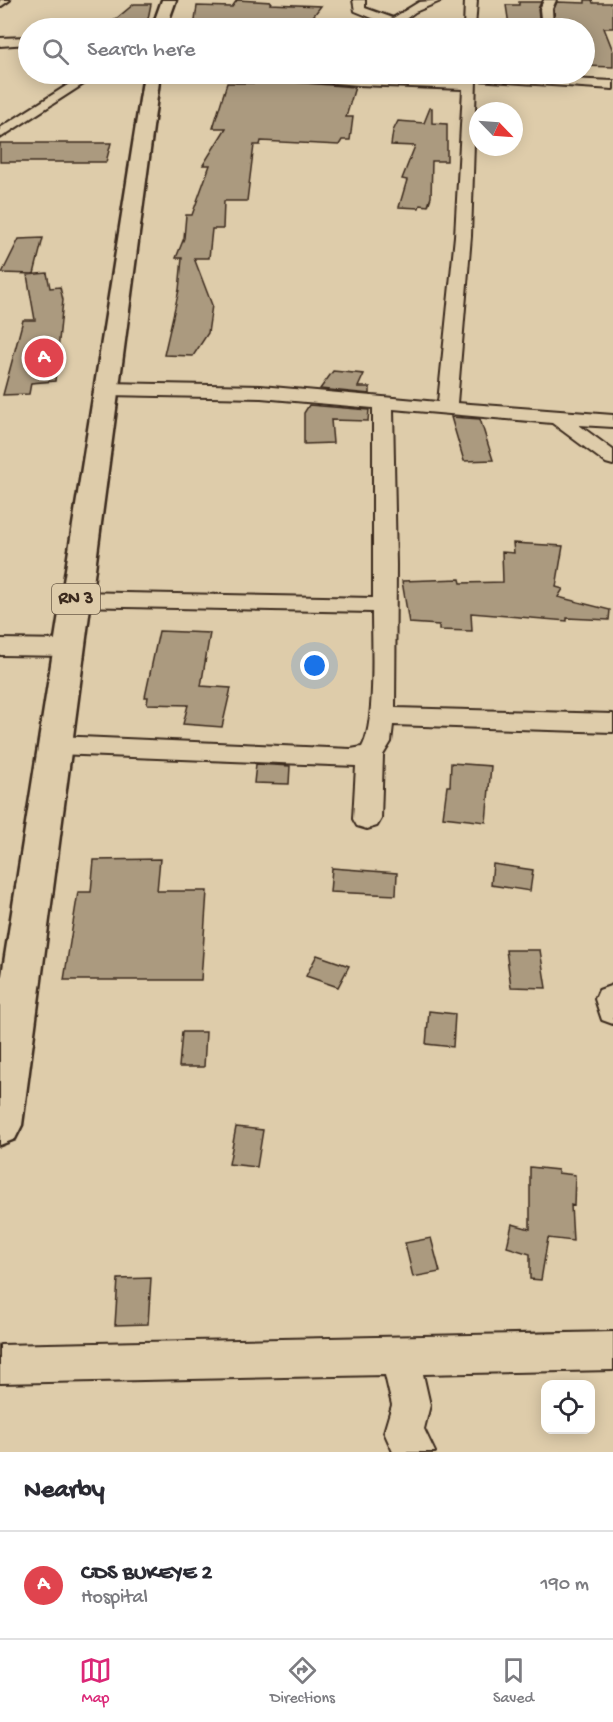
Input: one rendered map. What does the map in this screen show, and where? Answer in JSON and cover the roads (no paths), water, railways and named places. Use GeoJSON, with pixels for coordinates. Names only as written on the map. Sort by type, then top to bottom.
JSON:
{"type":"FeatureCollection","features":[{"type":"Feature","properties":{"kind":"highway"},"geometry":{"type":"LineString","coordinates":[[163,18],[169,0]]}},
{"type":"Feature","properties":{"kind":"highway","name":"RN 3"},"geometry":{"type":"LineString","coordinates":[[0,1125],[57,745],[151,84]]}},
{"type":"Feature","properties":{"kind":"street"},"geometry":{"type":"LineString","coordinates":[[0,4],[4,0]]}},
{"type":"Feature","properties":{"kind":"street"},"geometry":{"type":"LineString","coordinates":[[359,0],[359,9],[375,18]]}},
{"type":"Feature","properties":{"kind":"street"},"geometry":{"type":"LineString","coordinates":[[401,18],[413,8],[437,0]]}},
{"type":"Feature","properties":{"kind":"street"},"geometry":{"type":"LineString","coordinates":[[470,18],[471,0]]}},
{"type":"Feature","properties":{"kind":"street"},"geometry":{"type":"LineString","coordinates":[[547,18],[546,9],[550,0]]}},
{"type":"Feature","properties":{"kind":"street"},"geometry":{"type":"LineString","coordinates":[[0,42],[18,41]]}},
{"type":"Feature","properties":{"kind":"street"},"geometry":{"type":"LineString","coordinates":[[595,83],[613,85]]}},
{"type":"Feature","properties":{"kind":"street"},"geometry":{"type":"LineString","coordinates":[[0,134],[78,84]]}},
{"type":"Feature","properties":{"kind":"street"},"geometry":{"type":"LineString","coordinates":[[447,408],[463,236],[470,84]]}},
{"type":"Feature","properties":{"kind":"street"},"geometry":{"type":"LineString","coordinates":[[107,388],[261,392],[613,421]]}},
{"type":"Feature","properties":{"kind":"street"},"geometry":{"type":"LineString","coordinates":[[367,819],[370,755],[378,742],[382,716],[383,402]]}},
{"type":"Feature","properties":{"kind":"street"},"geometry":{"type":"LineString","coordinates":[[558,418],[613,459]]}},
{"type":"Feature","properties":{"kind":"street"},"geometry":{"type":"LineString","coordinates":[[76,599],[384,605]]}},
{"type":"Feature","properties":{"kind":"street"},"geometry":{"type":"LineString","coordinates":[[0,647],[69,648]]}},
{"type":"Feature","properties":{"kind":"street"},"geometry":{"type":"LineString","coordinates":[[382,716],[613,723]]}},
{"type":"Feature","properties":{"kind":"street"},"geometry":{"type":"LineString","coordinates":[[57,745],[351,758],[370,755]]}},
{"type":"Feature","properties":{"kind":"street"},"geometry":{"type":"LineString","coordinates":[[613,998],[610,999],[613,1011]]}},
{"type":"Feature","properties":{"kind":"street"},"geometry":{"type":"LineString","coordinates":[[0,1364],[613,1351]]}},
{"type":"Feature","properties":{"kind":"street"},"geometry":{"type":"LineString","coordinates":[[400,1355],[411,1404],[404,1432],[415,1452]]}},
{"type":"Feature","properties":{"kind":"place","name":"CDS BUKEYE 2"},"geometry":{"type":"Point","coordinates":[44,358]}}]}
